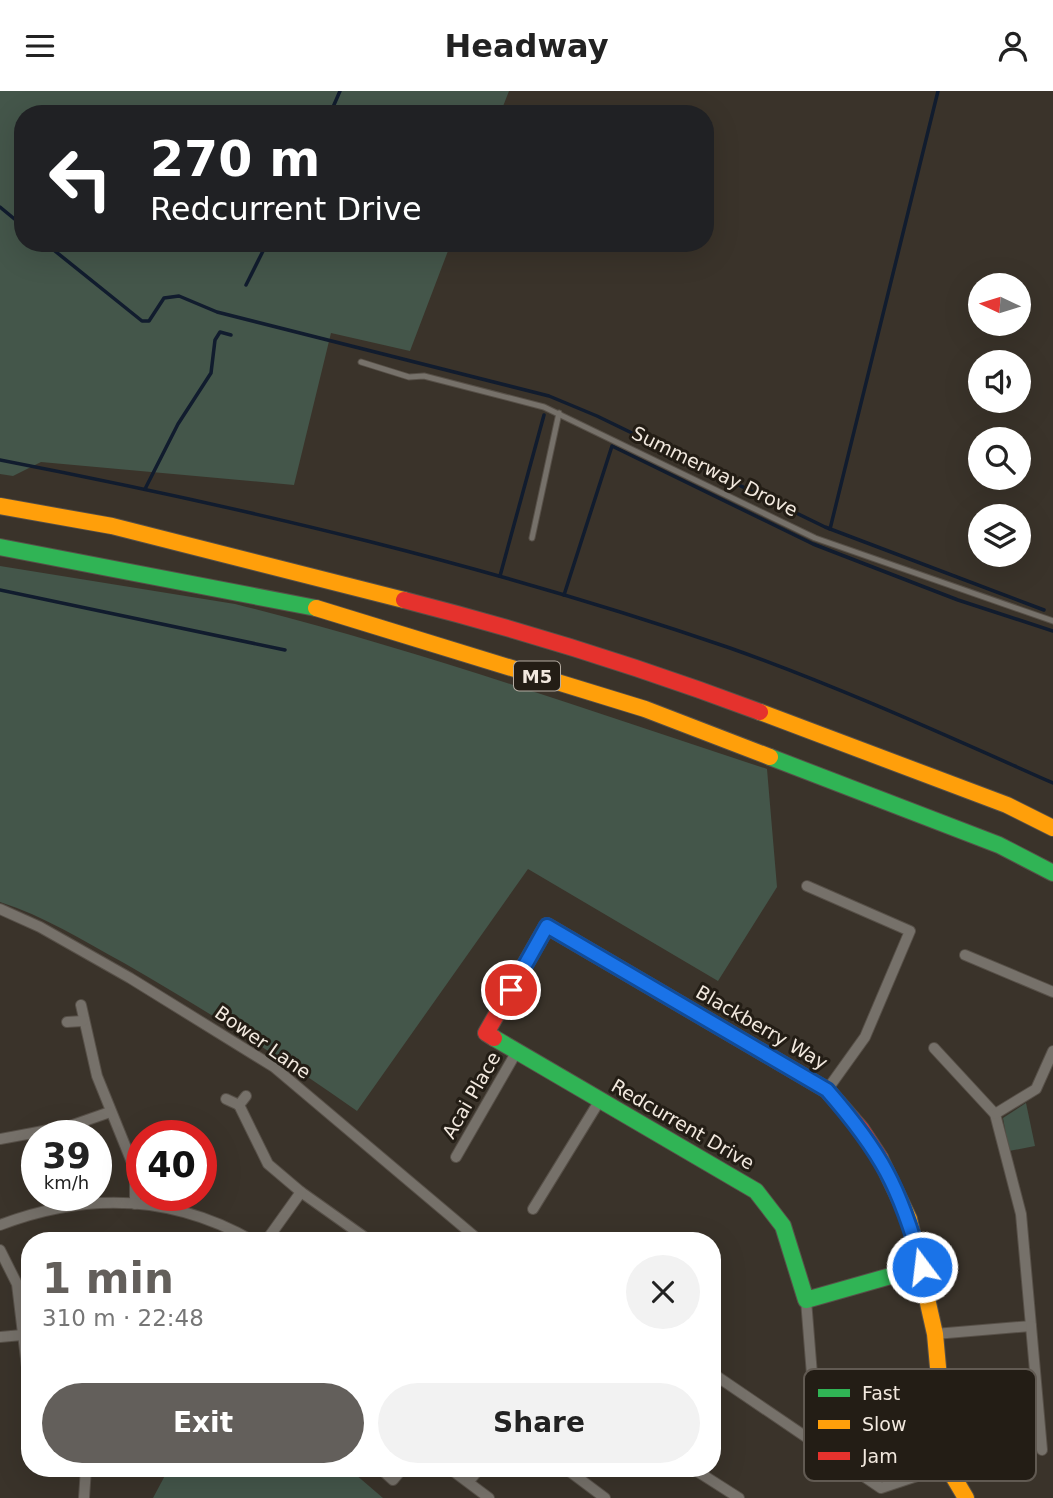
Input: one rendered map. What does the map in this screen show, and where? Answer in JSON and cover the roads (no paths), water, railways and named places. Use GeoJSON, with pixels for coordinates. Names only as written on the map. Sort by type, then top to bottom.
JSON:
{"type":"FeatureCollection","features":[{"type":"Feature","properties":{"kind":"main road","name":"M5"},"geometry":{"type":"LineString","coordinates":[[0,506],[112,526],[503,625],[688,685],[1007,805],[1053,828]]}},
{"type":"Feature","properties":{"kind":"main road","name":"M5"},"geometry":{"type":"LineString","coordinates":[[0,547],[312,607],[645,709],[999,845],[1053,873]]}},
{"type":"Feature","properties":{"kind":"main road","name":"Blackberry Way"},"geometry":{"type":"LineString","coordinates":[[547,926],[827,1090],[861,1129],[889,1172],[909,1219],[922,1267],[935,1334],[938,1369]]}},
{"type":"Feature","properties":{"kind":"main road","name":"Redcurrent Drive"},"geometry":{"type":"LineString","coordinates":[[547,926],[486,1033],[756,1191],[783,1226],[806,1300]]}},
{"type":"Feature","properties":{"kind":"main road"},"geometry":{"type":"LineString","coordinates":[[806,1300],[922,1267]]}},
{"type":"Feature","properties":{"kind":"main road","name":"Blackberry Way"},"geometry":{"type":"LineString","coordinates":[[956,1481],[966,1498]]}},
{"type":"Feature","properties":{"kind":"street"},"geometry":{"type":"LineString","coordinates":[[807,886],[910,931],[865,1037],[827,1090]]}},
{"type":"Feature","properties":{"kind":"street","name":"Bower Lane"},"geometry":{"type":"LineString","coordinates":[[0,909],[40,927],[130,978],[274,1067],[469,1232]]}},
{"type":"Feature","properties":{"kind":"street"},"geometry":{"type":"LineString","coordinates":[[964,955],[1053,992]]}},
{"type":"Feature","properties":{"kind":"street"},"geometry":{"type":"LineString","coordinates":[[81,1005],[83,1021],[110,1112],[126,1142]]}},
{"type":"Feature","properties":{"kind":"street"},"geometry":{"type":"LineString","coordinates":[[67,1022],[83,1021]]}},
{"type":"Feature","properties":{"kind":"street"},"geometry":{"type":"LineString","coordinates":[[934,1048],[995,1114],[1021,1214],[1035,1369]]}},
{"type":"Feature","properties":{"kind":"street","name":"Acai Place"},"geometry":{"type":"LineString","coordinates":[[456,1157],[517,1051]]}},
{"type":"Feature","properties":{"kind":"street"},"geometry":{"type":"LineString","coordinates":[[995,1114],[1036,1089],[1053,1051]]}},
{"type":"Feature","properties":{"kind":"street"},"geometry":{"type":"LineString","coordinates":[[226,1098],[242,1101],[268,1164],[301,1192],[357,1232]]}},
{"type":"Feature","properties":{"kind":"street"},"geometry":{"type":"LineString","coordinates":[[533,1209],[600,1100]]}},
{"type":"Feature","properties":{"kind":"street"},"geometry":{"type":"LineString","coordinates":[[0,1139],[70,1126],[110,1112]]}},
{"type":"Feature","properties":{"kind":"street"},"geometry":{"type":"LineString","coordinates":[[272,1232],[301,1192]]}},
{"type":"Feature","properties":{"kind":"street"},"geometry":{"type":"LineString","coordinates":[[0,1225],[57,1206],[110,1201],[126,1203]]}},
{"type":"Feature","properties":{"kind":"street"},"geometry":{"type":"LineString","coordinates":[[181,1211],[211,1219],[236,1232]]}},
{"type":"Feature","properties":{"kind":"street"},"geometry":{"type":"LineString","coordinates":[[0,1250],[17,1284],[21,1325]]}},
{"type":"Feature","properties":{"kind":"street"},"geometry":{"type":"LineString","coordinates":[[17,1284],[21,1283]]}},
{"type":"Feature","properties":{"kind":"street"},"geometry":{"type":"LineString","coordinates":[[806,1300],[812,1369]]}},
{"type":"Feature","properties":{"kind":"street"},"geometry":{"type":"LineString","coordinates":[[935,1334],[1031,1326]]}},
{"type":"Feature","properties":{"kind":"street"},"geometry":{"type":"LineString","coordinates":[[0,1337],[21,1335]]}},
{"type":"Feature","properties":{"kind":"street"},"geometry":{"type":"LineString","coordinates":[[721,1379],[804,1436]]}},
{"type":"Feature","properties":{"kind":"street"},"geometry":{"type":"LineString","coordinates":[[1036,1382],[1042,1450]]}},
{"type":"Feature","properties":{"kind":"street"},"geometry":{"type":"LineString","coordinates":[[85,1498],[86,1477]]}},
{"type":"Feature","properties":{"kind":"street"},"geometry":{"type":"LineString","coordinates":[[463,1477],[489,1498]]}},
{"type":"Feature","properties":{"kind":"street"},"geometry":{"type":"LineString","coordinates":[[469,1481],[472,1477]]}},
{"type":"Feature","properties":{"kind":"street"},"geometry":{"type":"LineString","coordinates":[[577,1477],[605,1498]]}},
{"type":"Feature","properties":{"kind":"street"},"geometry":{"type":"LineString","coordinates":[[702,1477],[722,1494],[739,1498]]}},
{"type":"Feature","properties":{"kind":"street"},"geometry":{"type":"LineString","coordinates":[[871,1481],[881,1488],[902,1481]]}},
{"type":"Feature","properties":{"kind":"lane","name":"Summerway Drove"},"geometry":{"type":"LineString","coordinates":[[361,362],[409,377],[424,376],[544,407],[815,538],[1053,621]]}},
{"type":"Feature","properties":{"kind":"lane"},"geometry":{"type":"LineString","coordinates":[[532,538],[559,414]]}},
{"type":"Feature","properties":{"kind":"waterway"},"geometry":{"type":"LineString","coordinates":[[334,105],[340,91]]}},
{"type":"Feature","properties":{"kind":"waterway"},"geometry":{"type":"LineString","coordinates":[[830,529],[938,91]]}},
{"type":"Feature","properties":{"kind":"waterway"},"geometry":{"type":"LineString","coordinates":[[0,207],[14,219]]}},
{"type":"Feature","properties":{"kind":"waterway"},"geometry":{"type":"LineString","coordinates":[[56,252],[142,321],[149,321],[164,298],[179,296],[217,312],[549,396],[597,416],[825,527],[1044,610]]}},
{"type":"Feature","properties":{"kind":"waterway"},"geometry":{"type":"LineString","coordinates":[[246,285],[262,252]]}},
{"type":"Feature","properties":{"kind":"waterway"},"geometry":{"type":"LineString","coordinates":[[145,489],[178,424],[211,373],[215,340],[220,332],[231,335]]}},
{"type":"Feature","properties":{"kind":"waterway"},"geometry":{"type":"LineString","coordinates":[[500,576],[544,415]]}},
{"type":"Feature","properties":{"kind":"waterway"},"geometry":{"type":"LineString","coordinates":[[564,595],[612,446],[813,544],[958,600],[1053,631]]}},
{"type":"Feature","properties":{"kind":"waterway"},"geometry":{"type":"LineString","coordinates":[[0,460],[185,498],[368,541],[640,618],[812,679],[1053,783]]}},
{"type":"Feature","properties":{"kind":"waterway"},"geometry":{"type":"LineString","coordinates":[[0,590],[285,650]]}}]}
